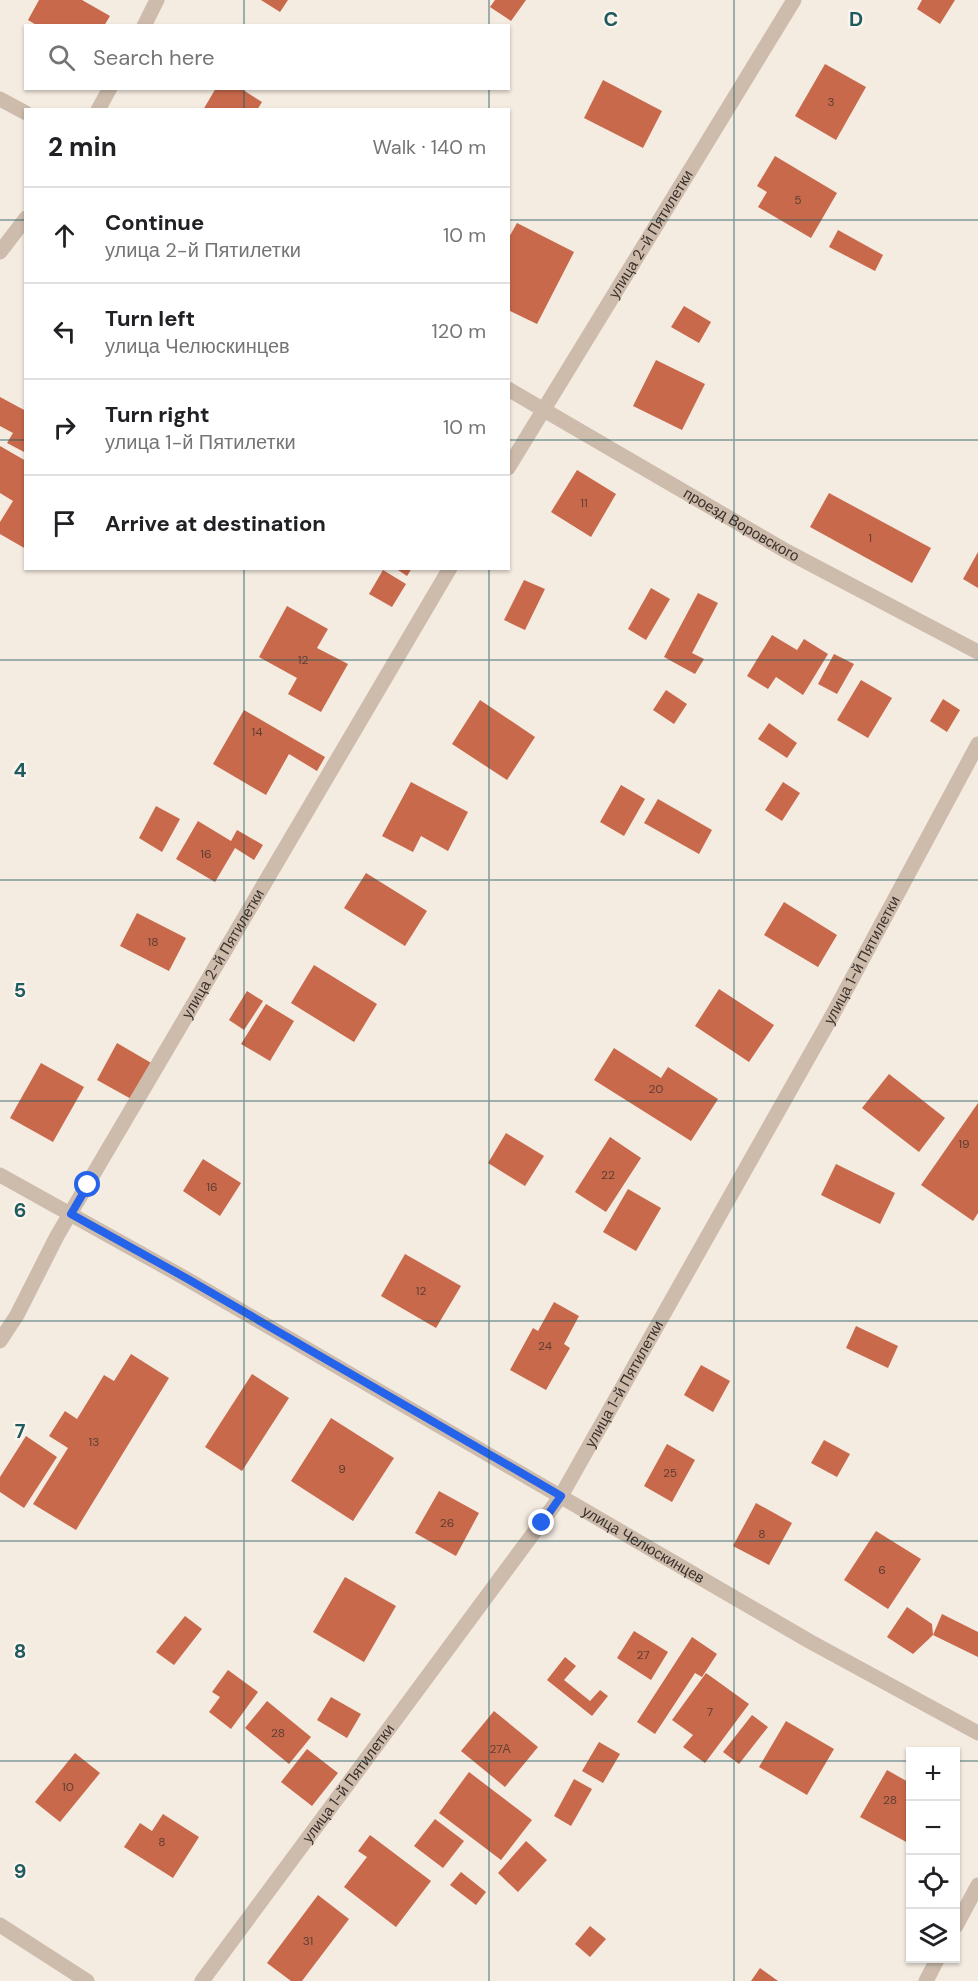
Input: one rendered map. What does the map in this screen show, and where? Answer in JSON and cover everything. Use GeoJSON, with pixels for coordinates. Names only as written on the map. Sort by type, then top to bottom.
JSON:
{"type":"FeatureCollection","features":[{"type":"Feature","properties":{"kind":"street"},"geometry":{"type":"LineString","coordinates":[[145,24],[157,0]]}},
{"type":"Feature","properties":{"kind":"street","name":"улица 2-й Пятилетки"},"geometry":{"type":"LineString","coordinates":[[510,465],[794,0]]}},
{"type":"Feature","properties":{"kind":"street"},"geometry":{"type":"LineString","coordinates":[[99,108],[109,90]]}},
{"type":"Feature","properties":{"kind":"street"},"geometry":{"type":"LineString","coordinates":[[0,99],[24,112]]}},
{"type":"Feature","properties":{"kind":"street"},"geometry":{"type":"LineString","coordinates":[[0,252],[24,221]]}},
{"type":"Feature","properties":{"kind":"street","name":"проезд Воровского"},"geometry":{"type":"LineString","coordinates":[[510,390],[786,551],[978,652]]}},
{"type":"Feature","properties":{"kind":"street","name":"улица 2-й Пятилетки"},"geometry":{"type":"LineString","coordinates":[[0,1341],[17,1316],[57,1236],[449,570]]}},
{"type":"Feature","properties":{"kind":"street","name":"улица 1-й Пятилетки"},"geometry":{"type":"LineString","coordinates":[[202,1981],[561,1496],[833,1014],[978,744]]}},
{"type":"Feature","properties":{"kind":"street","name":"улица Челюскинцев"},"geometry":{"type":"LineString","coordinates":[[0,1175],[186,1278],[810,1641],[978,1733]]}},
{"type":"Feature","properties":{"kind":"street"},"geometry":{"type":"LineString","coordinates":[[960,1919],[978,1885]]}},
{"type":"Feature","properties":{"kind":"street"},"geometry":{"type":"LineString","coordinates":[[0,1924],[87,1981]]}},
{"type":"Feature","properties":{"kind":"street"},"geometry":{"type":"LineString","coordinates":[[926,1981],[936,1963]]}},
{"type":"Feature","properties":{"kind":"building"},"geometry":{"type":"Polygon","coordinates":[[[39,0],[82,0],[110,16],[105,24],[35,24],[28,20],[39,0]]]}},
{"type":"Feature","properties":{"kind":"building"},"geometry":{"type":"Polygon","coordinates":[[[261,0],[288,0],[280,12],[261,0]]]}},
{"type":"Feature","properties":{"kind":"building"},"geometry":{"type":"Polygon","coordinates":[[[495,0],[526,0],[511,21],[490,7],[495,0]]]}},
{"type":"Feature","properties":{"kind":"building"},"geometry":{"type":"Polygon","coordinates":[[[922,0],[955,0],[940,24],[917,9],[922,0]]]}},
{"type":"Feature","properties":{"kind":"building"},"geometry":{"type":"Polygon","coordinates":[[[825,64],[866,87],[836,140],[795,116],[825,64]]]}},
{"type":"Feature","properties":{"kind":"building"},"geometry":{"type":"Polygon","coordinates":[[[603,80],[662,111],[643,148],[584,118],[603,80]]]}},
{"type":"Feature","properties":{"kind":"building"},"geometry":{"type":"Polygon","coordinates":[[[215,90],[243,90],[262,102],[258,108],[204,108],[215,90]]]}},
{"type":"Feature","properties":{"kind":"building"},"geometry":{"type":"Polygon","coordinates":[[[775,156],[837,193],[811,238],[758,207],[767,192],[757,186],[775,156]]]}},
{"type":"Feature","properties":{"kind":"building"},"geometry":{"type":"Polygon","coordinates":[[[517,223],[574,252],[537,324],[510,311],[510,235],[517,223]]]}},
{"type":"Feature","properties":{"kind":"building"},"geometry":{"type":"Polygon","coordinates":[[[838,230],[883,255],[875,271],[829,247],[838,230]]]}},
{"type":"Feature","properties":{"kind":"building"},"geometry":{"type":"Polygon","coordinates":[[[684,306],[711,322],[699,343],[671,327],[684,306]]]}},
{"type":"Feature","properties":{"kind":"building"},"geometry":{"type":"Polygon","coordinates":[[[656,360],[705,384],[682,430],[633,406],[656,360]]]}},
{"type":"Feature","properties":{"kind":"building"},"geometry":{"type":"Polygon","coordinates":[[[0,397],[24,410],[24,452],[7,443],[13,433],[0,426],[0,397]]]}},
{"type":"Feature","properties":{"kind":"building"},"geometry":{"type":"Polygon","coordinates":[[[0,446],[24,460],[24,548],[0,534],[0,522],[13,501],[0,493],[0,446]]]}},
{"type":"Feature","properties":{"kind":"building"},"geometry":{"type":"Polygon","coordinates":[[[577,470],[616,494],[591,537],[551,512],[577,470]]]}},
{"type":"Feature","properties":{"kind":"building"},"geometry":{"type":"Polygon","coordinates":[[[829,493],[931,548],[912,583],[810,527],[829,493]]]}},
{"type":"Feature","properties":{"kind":"building"},"geometry":{"type":"Polygon","coordinates":[[[978,552],[978,588],[963,579],[978,552]]]}},
{"type":"Feature","properties":{"kind":"building"},"geometry":{"type":"Polygon","coordinates":[[[383,570],[406,584],[392,607],[369,594],[383,570]]]}},
{"type":"Feature","properties":{"kind":"building"},"geometry":{"type":"Polygon","coordinates":[[[398,570],[411,570],[407,576],[398,570]]]}},
{"type":"Feature","properties":{"kind":"building"},"geometry":{"type":"Polygon","coordinates":[[[524,580],[545,589],[525,630],[504,620],[524,580]]]}},
{"type":"Feature","properties":{"kind":"building"},"geometry":{"type":"Polygon","coordinates":[[[651,588],[670,599],[646,640],[628,629],[651,588]]]}},
{"type":"Feature","properties":{"kind":"building"},"geometry":{"type":"Polygon","coordinates":[[[698,593],[718,603],[692,653],[704,659],[695,674],[664,657],[698,593]]]}},
{"type":"Feature","properties":{"kind":"building"},"geometry":{"type":"Polygon","coordinates":[[[287,606],[328,629],[317,648],[348,664],[321,712],[288,694],[297,678],[259,657],[287,606]]]}},
{"type":"Feature","properties":{"kind":"building"},"geometry":{"type":"Polygon","coordinates":[[[772,635],[797,650],[804,639],[828,654],[803,695],[776,677],[768,689],[747,676],[772,635]]]}},
{"type":"Feature","properties":{"kind":"building"},"geometry":{"type":"Polygon","coordinates":[[[834,654],[854,664],[837,694],[818,684],[834,654]]]}},
{"type":"Feature","properties":{"kind":"building"},"geometry":{"type":"Polygon","coordinates":[[[861,680],[892,698],[868,738],[837,720],[861,680]]]}},
{"type":"Feature","properties":{"kind":"building"},"geometry":{"type":"Polygon","coordinates":[[[666,690],[687,704],[674,724],[653,710],[666,690]]]}},
{"type":"Feature","properties":{"kind":"building"},"geometry":{"type":"Polygon","coordinates":[[[943,699],[960,710],[947,732],[930,721],[943,699]]]}},
{"type":"Feature","properties":{"kind":"building"},"geometry":{"type":"Polygon","coordinates":[[[480,700],[535,737],[507,780],[452,744],[480,700]]]}},
{"type":"Feature","properties":{"kind":"building"},"geometry":{"type":"Polygon","coordinates":[[[244,710],[325,757],[317,771],[289,754],[266,795],[213,764],[244,710]]]}},
{"type":"Feature","properties":{"kind":"building"},"geometry":{"type":"Polygon","coordinates":[[[769,723],[797,743],[787,758],[758,739],[769,723]]]}},
{"type":"Feature","properties":{"kind":"building"},"geometry":{"type":"Polygon","coordinates":[[[411,782],[468,812],[448,851],[421,836],[413,852],[382,836],[411,782]]]}},
{"type":"Feature","properties":{"kind":"building"},"geometry":{"type":"Polygon","coordinates":[[[783,782],[800,793],[782,821],[765,810],[783,782]]]}},
{"type":"Feature","properties":{"kind":"building"},"geometry":{"type":"Polygon","coordinates":[[[621,785],[645,799],[624,836],[600,822],[621,785]]]}},
{"type":"Feature","properties":{"kind":"building"},"geometry":{"type":"Polygon","coordinates":[[[658,799],[712,830],[699,854],[644,823],[658,799]]]}},
{"type":"Feature","properties":{"kind":"building"},"geometry":{"type":"Polygon","coordinates":[[[156,806],[180,819],[162,852],[139,838],[156,806]]]}},
{"type":"Feature","properties":{"kind":"building"},"geometry":{"type":"Polygon","coordinates":[[[198,821],[231,841],[237,830],[263,845],[254,860],[235,848],[215,882],[176,859],[198,821]]]}},
{"type":"Feature","properties":{"kind":"building"},"geometry":{"type":"Polygon","coordinates":[[[366,873],[427,911],[405,946],[344,908],[366,873]]]}},
{"type":"Feature","properties":{"kind":"building"},"geometry":{"type":"Polygon","coordinates":[[[784,902],[837,935],[818,967],[764,935],[784,902]]]}},
{"type":"Feature","properties":{"kind":"building"},"geometry":{"type":"Polygon","coordinates":[[[137,913],[186,938],[169,971],[120,946],[137,913]]]}},
{"type":"Feature","properties":{"kind":"building"},"geometry":{"type":"Polygon","coordinates":[[[314,965],[377,1004],[354,1042],[291,1003],[314,965]]]}},
{"type":"Feature","properties":{"kind":"building"},"geometry":{"type":"Polygon","coordinates":[[[719,989],[774,1025],[749,1062],[695,1026],[719,989]]]}},
{"type":"Feature","properties":{"kind":"building"},"geometry":{"type":"Polygon","coordinates":[[[247,991],[263,1001],[244,1030],[229,1020],[247,991]]]}},
{"type":"Feature","properties":{"kind":"building"},"geometry":{"type":"Polygon","coordinates":[[[266,1004],[294,1021],[270,1061],[241,1044],[266,1004]]]}},
{"type":"Feature","properties":{"kind":"building"},"geometry":{"type":"Polygon","coordinates":[[[117,1043],[153,1064],[133,1100],[97,1080],[117,1043]]]}},
{"type":"Feature","properties":{"kind":"building"},"geometry":{"type":"Polygon","coordinates":[[[614,1048],[661,1078],[668,1067],[718,1099],[691,1141],[594,1080],[614,1048]]]}},
{"type":"Feature","properties":{"kind":"building"},"geometry":{"type":"Polygon","coordinates":[[[41,1063],[84,1087],[53,1142],[10,1118],[41,1063]]]}},
{"type":"Feature","properties":{"kind":"building"},"geometry":{"type":"Polygon","coordinates":[[[889,1074],[945,1118],[919,1152],[862,1108],[889,1074]]]}},
{"type":"Feature","properties":{"kind":"building"},"geometry":{"type":"Polygon","coordinates":[[[978,1103],[978,1213],[973,1221],[921,1185],[978,1103]]]}},
{"type":"Feature","properties":{"kind":"building"},"geometry":{"type":"Polygon","coordinates":[[[506,1133],[544,1156],[525,1186],[488,1163],[506,1133]]]}},
{"type":"Feature","properties":{"kind":"building"},"geometry":{"type":"Polygon","coordinates":[[[610,1137],[641,1158],[606,1212],[575,1192],[610,1137]]]}},
{"type":"Feature","properties":{"kind":"building"},"geometry":{"type":"Polygon","coordinates":[[[203,1159],[241,1183],[220,1216],[183,1191],[203,1159]]]}},
{"type":"Feature","properties":{"kind":"building"},"geometry":{"type":"Polygon","coordinates":[[[836,1164],[895,1193],[880,1224],[821,1195],[836,1164]]]}},
{"type":"Feature","properties":{"kind":"building"},"geometry":{"type":"Polygon","coordinates":[[[628,1189],[661,1208],[636,1251],[603,1232],[628,1189]]]}},
{"type":"Feature","properties":{"kind":"building"},"geometry":{"type":"Polygon","coordinates":[[[405,1254],[461,1286],[436,1328],[381,1296],[405,1254]]]}},
{"type":"Feature","properties":{"kind":"building"},"geometry":{"type":"Polygon","coordinates":[[[554,1302],[579,1316],[564,1344],[570,1348],[546,1390],[510,1370],[533,1328],[538,1331],[554,1302]]]}},
{"type":"Feature","properties":{"kind":"building"},"geometry":{"type":"Polygon","coordinates":[[[856,1326],[898,1346],[888,1368],[846,1348],[856,1326]]]}},
{"type":"Feature","properties":{"kind":"building"},"geometry":{"type":"Polygon","coordinates":[[[131,1354],[169,1378],[76,1530],[33,1504],[68,1448],[49,1436],[65,1411],[77,1419],[104,1375],[114,1381],[131,1354]]]}},
{"type":"Feature","properties":{"kind":"building"},"geometry":{"type":"Polygon","coordinates":[[[701,1365],[730,1381],[713,1412],[684,1395],[701,1365]]]}},
{"type":"Feature","properties":{"kind":"building"},"geometry":{"type":"Polygon","coordinates":[[[252,1374],[289,1398],[242,1471],[205,1447],[252,1374]]]}},
{"type":"Feature","properties":{"kind":"building"},"geometry":{"type":"Polygon","coordinates":[[[331,1418],[394,1458],[353,1521],[291,1481],[331,1418]]]}},
{"type":"Feature","properties":{"kind":"building"},"geometry":{"type":"Polygon","coordinates":[[[26,1436],[57,1457],[24,1508],[0,1492],[0,1477],[26,1436]]]}},
{"type":"Feature","properties":{"kind":"building"},"geometry":{"type":"Polygon","coordinates":[[[824,1440],[850,1454],[837,1477],[811,1463],[824,1440]]]}},
{"type":"Feature","properties":{"kind":"building"},"geometry":{"type":"Polygon","coordinates":[[[667,1444],[695,1460],[672,1502],[644,1486],[667,1444]]]}},
{"type":"Feature","properties":{"kind":"building"},"geometry":{"type":"Polygon","coordinates":[[[439,1491],[479,1513],[456,1556],[415,1533],[439,1491]]]}},
{"type":"Feature","properties":{"kind":"building"},"geometry":{"type":"Polygon","coordinates":[[[756,1503],[792,1523],[769,1565],[733,1546],[756,1503]]]}},
{"type":"Feature","properties":{"kind":"building"},"geometry":{"type":"Polygon","coordinates":[[[876,1531],[921,1559],[888,1609],[844,1580],[876,1531]]]}},
{"type":"Feature","properties":{"kind":"building"},"geometry":{"type":"Polygon","coordinates":[[[345,1577],[396,1606],[364,1662],[313,1632],[345,1577]]]}},
{"type":"Feature","properties":{"kind":"building"},"geometry":{"type":"Polygon","coordinates":[[[907,1607],[932,1624],[933,1635],[913,1654],[887,1637],[907,1607]]]}},
{"type":"Feature","properties":{"kind":"building"},"geometry":{"type":"Polygon","coordinates":[[[942,1614],[978,1632],[978,1657],[933,1635],[942,1614]]]}},
{"type":"Feature","properties":{"kind":"building"},"geometry":{"type":"Polygon","coordinates":[[[185,1616],[202,1629],[174,1665],[156,1652],[185,1616]]]}},
{"type":"Feature","properties":{"kind":"building"},"geometry":{"type":"Polygon","coordinates":[[[634,1631],[668,1652],[651,1680],[617,1658],[634,1631]]]}},
{"type":"Feature","properties":{"kind":"building"},"geometry":{"type":"Polygon","coordinates":[[[692,1637],[717,1654],[702,1677],[695,1673],[655,1734],[637,1722],[692,1637]]]}},
{"type":"Feature","properties":{"kind":"building"},"geometry":{"type":"Polygon","coordinates":[[[565,1657],[576,1666],[564,1680],[590,1701],[600,1690],[608,1696],[592,1716],[547,1680],[565,1657]]]}},
{"type":"Feature","properties":{"kind":"building"},"geometry":{"type":"Polygon","coordinates":[[[228,1670],[258,1692],[231,1729],[209,1712],[220,1697],[212,1692],[228,1670]]]}},
{"type":"Feature","properties":{"kind":"building"},"geometry":{"type":"Polygon","coordinates":[[[706,1673],[749,1704],[705,1763],[683,1747],[693,1735],[672,1720],[706,1673]]]}},
{"type":"Feature","properties":{"kind":"building"},"geometry":{"type":"Polygon","coordinates":[[[331,1697],[361,1714],[347,1738],[317,1720],[331,1697]]]}},
{"type":"Feature","properties":{"kind":"building"},"geometry":{"type":"Polygon","coordinates":[[[267,1701],[311,1737],[289,1764],[245,1728],[267,1701]]]}},
{"type":"Feature","properties":{"kind":"building"},"geometry":{"type":"Polygon","coordinates":[[[494,1711],[538,1747],[505,1787],[461,1751],[494,1711]]]}},
{"type":"Feature","properties":{"kind":"building"},"geometry":{"type":"Polygon","coordinates":[[[752,1715],[768,1727],[739,1764],[723,1752],[752,1715]]]}},
{"type":"Feature","properties":{"kind":"building"},"geometry":{"type":"Polygon","coordinates":[[[786,1721],[834,1749],[807,1795],[759,1767],[786,1721]]]}},
{"type":"Feature","properties":{"kind":"building"},"geometry":{"type":"Polygon","coordinates":[[[599,1742],[620,1754],[603,1783],[582,1771],[599,1742]]]}},
{"type":"Feature","properties":{"kind":"building"},"geometry":{"type":"Polygon","coordinates":[[[307,1749],[338,1773],[312,1806],[281,1782],[307,1749]]]}},
{"type":"Feature","properties":{"kind":"building"},"geometry":{"type":"Polygon","coordinates":[[[75,1753],[100,1773],[60,1822],[35,1802],[75,1753]]]}},
{"type":"Feature","properties":{"kind":"building"},"geometry":{"type":"Polygon","coordinates":[[[887,1770],[906,1781],[906,1842],[860,1817],[887,1770]]]}},
{"type":"Feature","properties":{"kind":"building"},"geometry":{"type":"Polygon","coordinates":[[[469,1772],[532,1820],[501,1860],[439,1813],[469,1772]]]}},
{"type":"Feature","properties":{"kind":"building"},"geometry":{"type":"Polygon","coordinates":[[[574,1779],[592,1789],[571,1826],[554,1816],[574,1779]]]}},
{"type":"Feature","properties":{"kind":"building"},"geometry":{"type":"Polygon","coordinates":[[[163,1814],[199,1837],[173,1878],[124,1847],[140,1823],[152,1831],[163,1814]]]}},
{"type":"Feature","properties":{"kind":"building"},"geometry":{"type":"Polygon","coordinates":[[[435,1819],[464,1841],[443,1868],[414,1846],[435,1819]]]}},
{"type":"Feature","properties":{"kind":"building"},"geometry":{"type":"Polygon","coordinates":[[[370,1835],[431,1881],[396,1927],[344,1887],[367,1857],[358,1851],[370,1835]]]}},
{"type":"Feature","properties":{"kind":"building"},"geometry":{"type":"Polygon","coordinates":[[[526,1841],[547,1860],[518,1892],[498,1873],[526,1841]]]}},
{"type":"Feature","properties":{"kind":"building"},"geometry":{"type":"Polygon","coordinates":[[[461,1872],[486,1892],[476,1905],[450,1885],[461,1872]]]}},
{"type":"Feature","properties":{"kind":"building"},"geometry":{"type":"Polygon","coordinates":[[[318,1895],[349,1919],[302,1981],[291,1981],[267,1963],[318,1895]]]}},
{"type":"Feature","properties":{"kind":"building"},"geometry":{"type":"Polygon","coordinates":[[[590,1926],[606,1939],[590,1957],[575,1944],[590,1926]]]}},
{"type":"Feature","properties":{"kind":"building"},"geometry":{"type":"Polygon","coordinates":[[[760,1968],[778,1981],[751,1981],[760,1968]]]}},
{"type":"Feature","properties":{"kind":"route"},"geometry":{"type":"LineString","coordinates":[[88,1185],[71,1214],[186,1278],[561,1496],[542,1523]]}}]}
